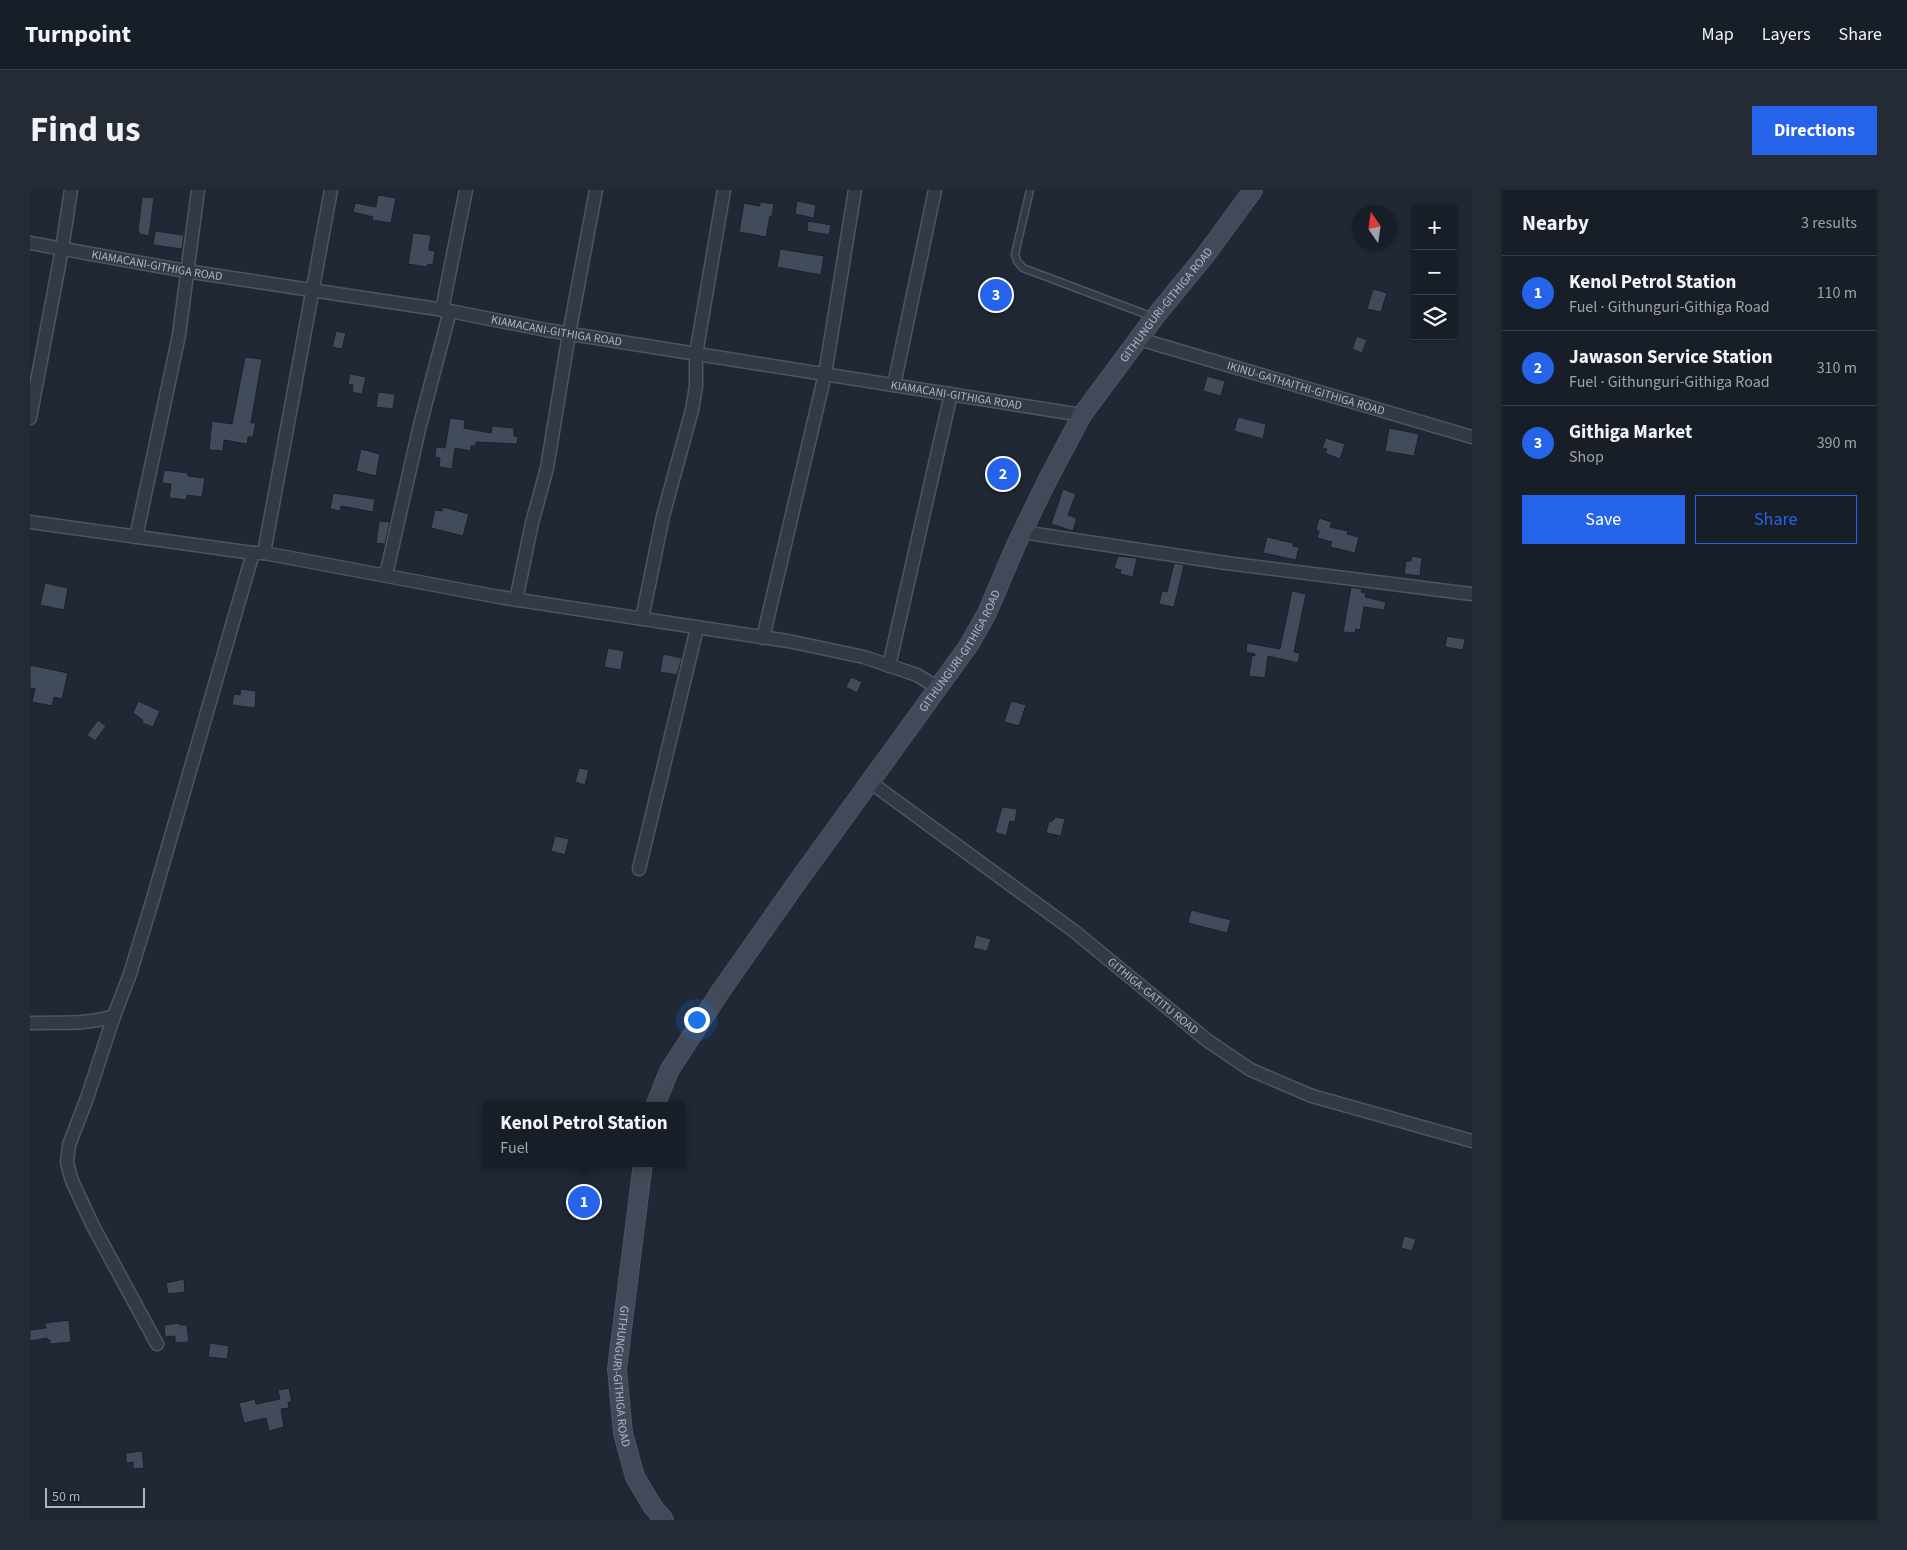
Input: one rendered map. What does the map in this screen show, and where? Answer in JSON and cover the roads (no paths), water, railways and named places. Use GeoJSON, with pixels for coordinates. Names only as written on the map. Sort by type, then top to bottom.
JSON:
{"type":"FeatureCollection","features":[{"type":"Feature","properties":{"kind":"street"},"geometry":{"type":"LineString","coordinates":[[30,418],[62,249],[71,190]]}},
{"type":"Feature","properties":{"kind":"street"},"geometry":{"type":"LineString","coordinates":[[136,537],[179,335],[186,270],[198,190]]}},
{"type":"Feature","properties":{"kind":"street"},"geometry":{"type":"LineString","coordinates":[[157,1344],[93,1226],[72,1181],[68,1163],[69,1145],[130,974],[259,553],[313,289],[331,190]]}},
{"type":"Feature","properties":{"kind":"street"},"geometry":{"type":"LineString","coordinates":[[386,575],[446,310],[466,190]]}},
{"type":"Feature","properties":{"kind":"street"},"geometry":{"type":"LineString","coordinates":[[516,600],[532,523],[547,468],[569,334],[596,190]]}},
{"type":"Feature","properties":{"kind":"street"},"geometry":{"type":"LineString","coordinates":[[642,619],[663,516],[692,410],[696,386],[696,354],[724,190]]}},
{"type":"Feature","properties":{"kind":"street"},"geometry":{"type":"LineString","coordinates":[[763,638],[825,374],[855,190]]}},
{"type":"Feature","properties":{"kind":"street"},"geometry":{"type":"LineString","coordinates":[[894,385],[935,190]]}},
{"type":"Feature","properties":{"kind":"street","name":"GITHUNGURI-GITHIGA ROAD"},"geometry":{"type":"LineString","coordinates":[[657,1102],[669,1071],[690,1036],[793,888],[969,645],[987,613],[1022,532],[1082,415],[1154,318],[1204,257],[1250,190]]}},
{"type":"Feature","properties":{"kind":"street","name":"KIAMACANI-GITHIGA ROAD"},"geometry":{"type":"LineString","coordinates":[[30,243],[186,270],[446,310],[569,334],[1082,415]]}},
{"type":"Feature","properties":{"kind":"street","name":"IKINU-GATHAITHI-GITHIGA ROAD"},"geometry":{"type":"LineString","coordinates":[[1138,339],[1472,437]]}},
{"type":"Feature","properties":{"kind":"street"},"geometry":{"type":"LineString","coordinates":[[890,666],[951,394]]}},
{"type":"Feature","properties":{"kind":"street"},"geometry":{"type":"LineString","coordinates":[[30,522],[259,553],[516,600],[763,638],[864,657],[917,674],[938,688]]}},
{"type":"Feature","properties":{"kind":"street"},"geometry":{"type":"LineString","coordinates":[[1022,532],[1226,563],[1472,594]]}},
{"type":"Feature","properties":{"kind":"street"},"geometry":{"type":"LineString","coordinates":[[638,869],[697,628]]}},
{"type":"Feature","properties":{"kind":"street","name":"GITHIGA-GATITU ROAD"},"geometry":{"type":"LineString","coordinates":[[870,782],[1074,931],[1208,1041],[1251,1070],[1312,1096],[1472,1141]]}},
{"type":"Feature","properties":{"kind":"street"},"geometry":{"type":"LineString","coordinates":[[30,1023],[80,1024],[114,1016]]}},
{"type":"Feature","properties":{"kind":"street","name":"GITHUNGURI-GITHIGA ROAD"},"geometry":{"type":"LineString","coordinates":[[642,1167],[617,1369],[623,1433],[635,1477],[653,1508],[664,1520]]}},
{"type":"Feature","properties":{"kind":"lane"},"geometry":{"type":"LineString","coordinates":[[1030,190],[1016,254],[1017,261],[1023,268],[1154,318]]}},
{"type":"Feature","properties":{"kind":"place","name":"Githiga Market"},"geometry":{"type":"Point","coordinates":[996,295]}},
{"type":"Feature","properties":{"kind":"place","name":"Jawason Service Station"},"geometry":{"type":"Point","coordinates":[1003,474]}},
{"type":"Feature","properties":{"kind":"place","name":"Kenol Petrol Station"},"geometry":{"type":"Point","coordinates":[584,1202]}}]}
